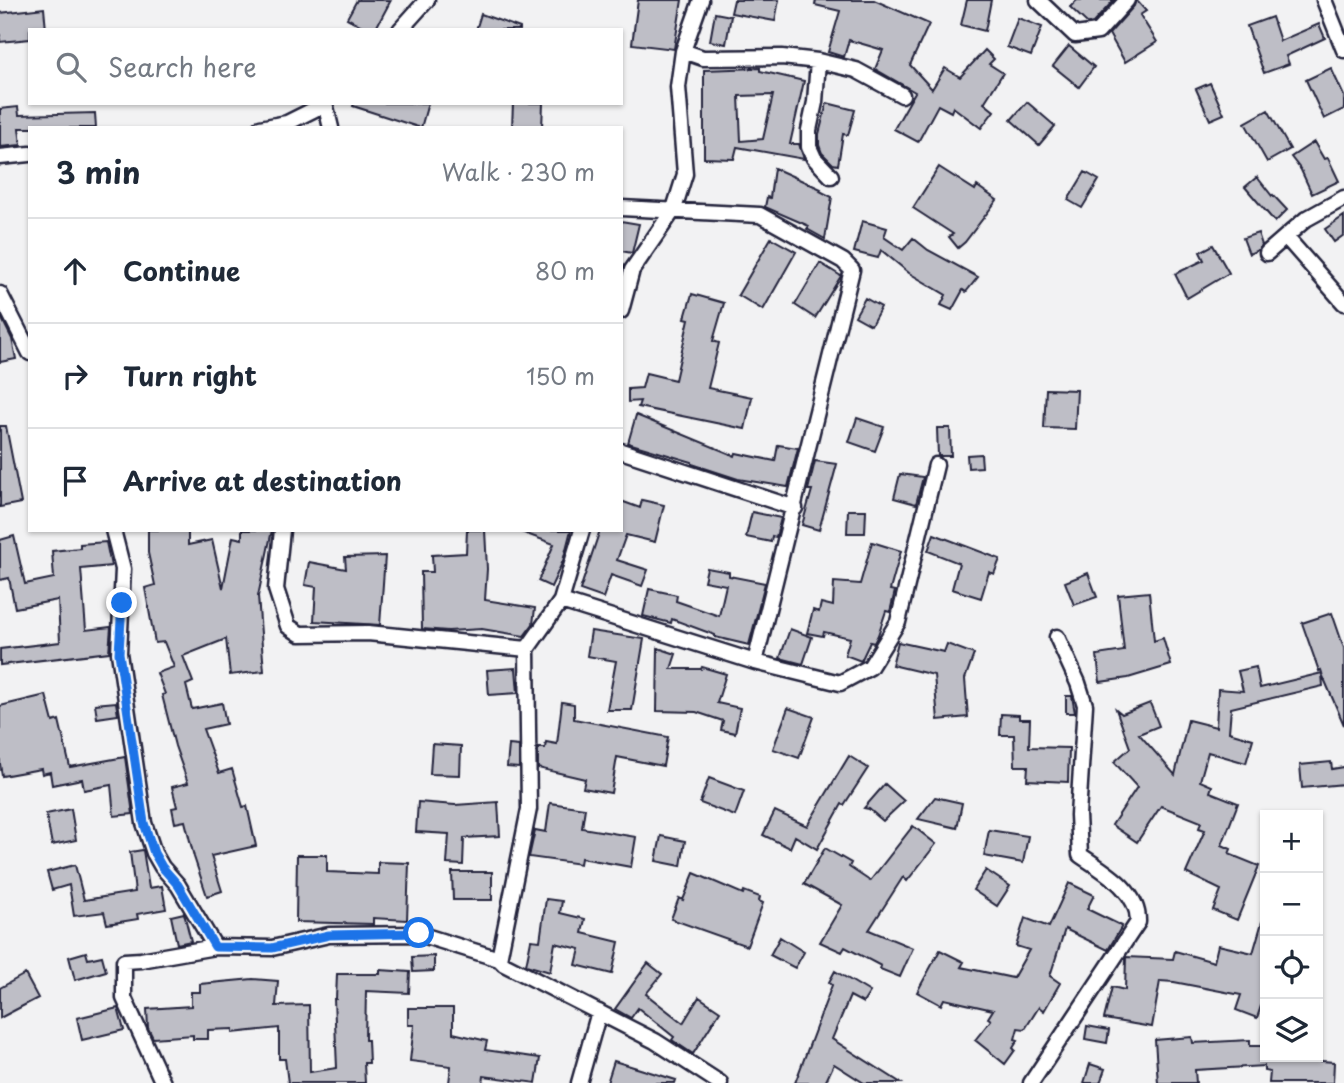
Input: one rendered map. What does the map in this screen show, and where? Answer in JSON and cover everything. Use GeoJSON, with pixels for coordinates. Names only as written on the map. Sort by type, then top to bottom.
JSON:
{"type":"FeatureCollection","features":[{"type":"Feature","properties":{"kind":"street"},"geometry":{"type":"LineString","coordinates":[[402,28],[427,0]]}},
{"type":"Feature","properties":{"kind":"street"},"geometry":{"type":"LineString","coordinates":[[623,304],[632,270],[674,209],[685,174],[678,86],[683,51],[701,0]]}},
{"type":"Feature","properties":{"kind":"street"},"geometry":{"type":"LineString","coordinates":[[1038,0],[1075,35],[1098,32],[1128,0]]}},
{"type":"Feature","properties":{"kind":"street"},"geometry":{"type":"LineString","coordinates":[[1324,0],[1344,50]]}},
{"type":"Feature","properties":{"kind":"street"},"geometry":{"type":"LineString","coordinates":[[683,51],[703,58],[782,57],[818,61],[856,71],[902,95]]}},
{"type":"Feature","properties":{"kind":"street"},"geometry":{"type":"LineString","coordinates":[[818,61],[815,102],[808,130],[814,158],[831,176]]}},
{"type":"Feature","properties":{"kind":"street"},"geometry":{"type":"LineString","coordinates":[[271,126],[287,123],[323,105]]}},
{"type":"Feature","properties":{"kind":"street"},"geometry":{"type":"LineString","coordinates":[[325,105],[330,126]]}},
{"type":"Feature","properties":{"kind":"street"},"geometry":{"type":"LineString","coordinates":[[0,157],[28,154]]}},
{"type":"Feature","properties":{"kind":"street"},"geometry":{"type":"LineString","coordinates":[[1267,253],[1306,219],[1344,198]]}},
{"type":"Feature","properties":{"kind":"street"},"geometry":{"type":"LineString","coordinates":[[623,208],[760,215],[843,261],[852,270],[755,662]]}},
{"type":"Feature","properties":{"kind":"street"},"geometry":{"type":"LineString","coordinates":[[1286,237],[1344,303]]}},
{"type":"Feature","properties":{"kind":"street"},"geometry":{"type":"LineString","coordinates":[[0,294],[28,349]]}},
{"type":"Feature","properties":{"kind":"street"},"geometry":{"type":"LineString","coordinates":[[623,452],[795,508]]}},
{"type":"Feature","properties":{"kind":"street"},"geometry":{"type":"LineString","coordinates":[[561,601],[755,662],[840,683],[870,667],[898,622],[936,465]]}},
{"type":"Feature","properties":{"kind":"street"},"geometry":{"type":"LineString","coordinates":[[114,532],[123,569],[119,653],[144,823],[154,853],[162,867],[178,885],[215,947]]}},
{"type":"Feature","properties":{"kind":"street"},"geometry":{"type":"LineString","coordinates":[[282,532],[276,589],[288,626],[300,634],[368,633],[527,649]]}},
{"type":"Feature","properties":{"kind":"street"},"geometry":{"type":"LineString","coordinates":[[499,959],[529,809],[527,649],[561,601],[581,532]]}},
{"type":"Feature","properties":{"kind":"street"},"geometry":{"type":"LineString","coordinates":[[1031,1083],[1138,922],[1139,908],[1121,884],[1080,855],[1078,815],[1085,705],[1057,637]]}},
{"type":"Feature","properties":{"kind":"street"},"geometry":{"type":"LineString","coordinates":[[163,1083],[124,998],[124,961],[141,961],[215,947],[272,948],[329,935],[419,933],[499,959],[655,1041],[720,1083]]}},
{"type":"Feature","properties":{"kind":"street"},"geometry":{"type":"LineString","coordinates":[[579,1083],[599,1012]]}},
{"type":"Feature","properties":{"kind":"building"},"geometry":{"type":"Polygon","coordinates":[[[357,0],[391,0],[376,28],[365,28],[347,18],[357,0]]]}},
{"type":"Feature","properties":{"kind":"building"},"geometry":{"type":"Polygon","coordinates":[[[638,0],[682,0],[674,49],[632,44],[638,0]]]}},
{"type":"Feature","properties":{"kind":"building"},"geometry":{"type":"Polygon","coordinates":[[[734,0],[779,0],[775,21],[731,13],[734,0]]]}},
{"type":"Feature","properties":{"kind":"building"},"geometry":{"type":"Polygon","coordinates":[[[816,0],[874,0],[929,24],[910,65],[932,89],[945,68],[960,77],[985,50],[994,59],[989,64],[1003,73],[984,103],[994,111],[981,128],[953,107],[951,112],[938,105],[918,142],[894,129],[915,92],[875,69],[883,50],[849,40],[844,57],[828,52],[840,11],[815,5],[816,0]]]}},
{"type":"Feature","properties":{"kind":"building"},"geometry":{"type":"Polygon","coordinates":[[[967,0],[991,0],[985,31],[961,25],[967,0]]]}},
{"type":"Feature","properties":{"kind":"building"},"geometry":{"type":"Polygon","coordinates":[[[1077,0],[1114,0],[1093,23],[1088,24],[1070,7],[1077,0]]]}},
{"type":"Feature","properties":{"kind":"building"},"geometry":{"type":"Polygon","coordinates":[[[1136,0],[1146,11],[1140,15],[1157,42],[1125,62],[1109,34],[1134,6],[1136,0]]]}},
{"type":"Feature","properties":{"kind":"building"},"geometry":{"type":"Polygon","coordinates":[[[44,8],[46,28],[28,28],[28,39],[0,42],[0,13],[44,8]]]}},
{"type":"Feature","properties":{"kind":"building"},"geometry":{"type":"Polygon","coordinates":[[[715,13],[731,16],[726,44],[710,41],[715,13]]]}},
{"type":"Feature","properties":{"kind":"building"},"geometry":{"type":"Polygon","coordinates":[[[481,14],[520,28],[477,28],[481,14]]]}},
{"type":"Feature","properties":{"kind":"building"},"geometry":{"type":"Polygon","coordinates":[[[1272,17],[1280,41],[1319,24],[1325,38],[1286,56],[1289,64],[1264,73],[1247,26],[1272,17]]]}},
{"type":"Feature","properties":{"kind":"building"},"geometry":{"type":"Polygon","coordinates":[[[1018,18],[1042,27],[1031,56],[1007,47],[1018,18]]]}},
{"type":"Feature","properties":{"kind":"building"},"geometry":{"type":"Polygon","coordinates":[[[1069,46],[1094,67],[1079,87],[1053,66],[1069,46]]]}},
{"type":"Feature","properties":{"kind":"building"},"geometry":{"type":"Polygon","coordinates":[[[760,68],[760,71],[804,81],[790,144],[799,144],[804,159],[737,147],[734,159],[704,158],[704,70],[760,68]],[[773,95],[739,96],[741,141],[763,139],[773,95]]]}},
{"type":"Feature","properties":{"kind":"building"},"geometry":{"type":"Polygon","coordinates":[[[1331,68],[1344,96],[1344,109],[1324,119],[1306,80],[1331,68]]]}},
{"type":"Feature","properties":{"kind":"building"},"geometry":{"type":"Polygon","coordinates":[[[1210,83],[1224,114],[1210,120],[1196,89],[1210,83]]]}},
{"type":"Feature","properties":{"kind":"building"},"geometry":{"type":"Polygon","coordinates":[[[1027,102],[1055,126],[1039,145],[1011,120],[1027,102]]]}},
{"type":"Feature","properties":{"kind":"building"},"geometry":{"type":"Polygon","coordinates":[[[827,103],[855,110],[848,135],[843,134],[838,165],[833,164],[822,153],[819,145],[827,103]]]}},
{"type":"Feature","properties":{"kind":"building"},"geometry":{"type":"Polygon","coordinates":[[[353,105],[427,105],[422,126],[353,105]]]}},
{"type":"Feature","properties":{"kind":"building"},"geometry":{"type":"Polygon","coordinates":[[[513,105],[543,105],[542,126],[512,126],[513,105]]]}},
{"type":"Feature","properties":{"kind":"building"},"geometry":{"type":"Polygon","coordinates":[[[18,107],[19,115],[95,113],[96,126],[28,126],[19,128],[21,145],[0,147],[0,109],[18,107]]]}},
{"type":"Feature","properties":{"kind":"building"},"geometry":{"type":"Polygon","coordinates":[[[1268,110],[1290,149],[1267,162],[1245,123],[1268,110]]]}},
{"type":"Feature","properties":{"kind":"building"},"geometry":{"type":"Polygon","coordinates":[[[1314,142],[1324,159],[1328,158],[1339,181],[1312,194],[1301,170],[1291,157],[1314,142]]]}},
{"type":"Feature","properties":{"kind":"building"},"geometry":{"type":"Polygon","coordinates":[[[939,167],[975,190],[977,186],[997,200],[958,248],[949,237],[953,234],[913,208],[939,167]]]}},
{"type":"Feature","properties":{"kind":"building"},"geometry":{"type":"Polygon","coordinates":[[[774,168],[821,189],[820,191],[832,197],[825,239],[807,229],[809,226],[765,207],[767,197],[770,198],[774,168]]]}},
{"type":"Feature","properties":{"kind":"building"},"geometry":{"type":"Polygon","coordinates":[[[1085,172],[1099,180],[1082,208],[1068,200],[1085,172]]]}},
{"type":"Feature","properties":{"kind":"building"},"geometry":{"type":"Polygon","coordinates":[[[1257,177],[1287,210],[1275,222],[1245,187],[1257,177]]]}},
{"type":"Feature","properties":{"kind":"building"},"geometry":{"type":"Polygon","coordinates":[[[1344,216],[1344,235],[1334,242],[1325,229],[1344,216]]]}},
{"type":"Feature","properties":{"kind":"building"},"geometry":{"type":"Polygon","coordinates":[[[623,221],[639,224],[632,253],[623,251],[623,221]]]}},
{"type":"Feature","properties":{"kind":"building"},"geometry":{"type":"Polygon","coordinates":[[[862,221],[887,228],[884,237],[903,250],[913,238],[928,250],[978,277],[966,292],[963,290],[952,310],[941,305],[946,295],[909,273],[881,250],[878,258],[854,252],[862,221]]]}},
{"type":"Feature","properties":{"kind":"building"},"geometry":{"type":"Polygon","coordinates":[[[1258,233],[1262,245],[1249,254],[1243,238],[1258,233]]]}},
{"type":"Feature","properties":{"kind":"building"},"geometry":{"type":"Polygon","coordinates":[[[771,238],[796,252],[763,310],[738,295],[771,238]]]}},
{"type":"Feature","properties":{"kind":"building"},"geometry":{"type":"Polygon","coordinates":[[[1213,245],[1229,273],[1187,298],[1175,274],[1204,260],[1200,252],[1213,245]]]}},
{"type":"Feature","properties":{"kind":"building"},"geometry":{"type":"Polygon","coordinates":[[[820,263],[841,276],[815,318],[795,305],[820,263]]]}},
{"type":"Feature","properties":{"kind":"building"},"geometry":{"type":"Polygon","coordinates":[[[692,294],[724,303],[713,341],[719,343],[708,388],[752,397],[745,429],[638,407],[640,401],[628,402],[628,389],[642,388],[646,373],[675,380],[689,319],[685,318],[692,294]]]}},
{"type":"Feature","properties":{"kind":"building"},"geometry":{"type":"Polygon","coordinates":[[[865,298],[881,307],[871,325],[855,316],[865,298]]]}},
{"type":"Feature","properties":{"kind":"building"},"geometry":{"type":"Polygon","coordinates":[[[0,315],[12,339],[16,359],[0,362],[0,315]]]}},
{"type":"Feature","properties":{"kind":"building"},"geometry":{"type":"Polygon","coordinates":[[[1046,389],[1077,390],[1075,429],[1044,428],[1046,389]]]}},
{"type":"Feature","properties":{"kind":"building"},"geometry":{"type":"Polygon","coordinates":[[[636,415],[735,456],[736,453],[775,461],[778,445],[798,448],[788,487],[738,479],[628,443],[636,415]]]}},
{"type":"Feature","properties":{"kind":"building"},"geometry":{"type":"Polygon","coordinates":[[[857,418],[884,427],[875,451],[849,442],[857,418]]]}},
{"type":"Feature","properties":{"kind":"building"},"geometry":{"type":"Polygon","coordinates":[[[0,426],[6,426],[21,503],[0,507],[0,426]]]}},
{"type":"Feature","properties":{"kind":"building"},"geometry":{"type":"Polygon","coordinates":[[[937,428],[950,428],[951,456],[938,456],[937,428]]]}},
{"type":"Feature","properties":{"kind":"building"},"geometry":{"type":"Polygon","coordinates":[[[981,454],[982,467],[968,468],[967,455],[981,454]]]}},
{"type":"Feature","properties":{"kind":"building"},"geometry":{"type":"Polygon","coordinates":[[[815,461],[837,464],[819,530],[802,525],[812,490],[808,490],[815,461]]]}},
{"type":"Feature","properties":{"kind":"building"},"geometry":{"type":"Polygon","coordinates":[[[900,474],[923,477],[916,504],[894,498],[900,474]]]}},
{"type":"Feature","properties":{"kind":"building"},"geometry":{"type":"Polygon","coordinates":[[[642,500],[664,505],[655,542],[626,535],[617,560],[648,570],[642,586],[611,575],[603,598],[580,590],[599,532],[623,532],[623,502],[640,508],[642,500]]]}},
{"type":"Feature","properties":{"kind":"building"},"geometry":{"type":"Polygon","coordinates":[[[848,510],[866,510],[865,533],[847,533],[848,510]]]}},
{"type":"Feature","properties":{"kind":"building"},"geometry":{"type":"Polygon","coordinates":[[[752,512],[781,518],[776,537],[772,536],[771,542],[746,537],[752,512]]]}},
{"type":"Feature","properties":{"kind":"building"},"geometry":{"type":"Polygon","coordinates":[[[148,532],[188,532],[188,545],[212,540],[223,588],[233,537],[242,539],[242,532],[272,532],[258,596],[264,671],[230,675],[226,639],[183,656],[193,682],[186,685],[192,709],[222,703],[226,724],[203,729],[219,773],[232,769],[243,807],[247,806],[256,846],[211,856],[222,891],[207,896],[185,821],[175,823],[172,808],[177,807],[172,787],[188,783],[175,746],[162,695],[165,694],[157,673],[174,667],[164,642],[155,643],[145,588],[155,585],[148,553],[148,532]]]}},
{"type":"Feature","properties":{"kind":"building"},"geometry":{"type":"Polygon","coordinates":[[[467,532],[485,532],[485,600],[535,608],[533,624],[524,636],[482,629],[422,629],[421,572],[433,572],[432,555],[466,553],[467,532]]]}},
{"type":"Feature","properties":{"kind":"building"},"geometry":{"type":"Polygon","coordinates":[[[521,532],[570,532],[563,561],[551,587],[538,581],[554,544],[521,532]]]}},
{"type":"Feature","properties":{"kind":"building"},"geometry":{"type":"Polygon","coordinates":[[[934,534],[1000,559],[994,574],[989,572],[981,598],[952,589],[959,563],[928,551],[934,534]]]}},
{"type":"Feature","properties":{"kind":"building"},"geometry":{"type":"Polygon","coordinates":[[[14,536],[25,584],[54,578],[52,551],[80,548],[80,544],[106,542],[111,566],[81,569],[86,630],[111,627],[109,652],[0,665],[0,649],[60,642],[58,600],[15,608],[9,578],[0,580],[0,540],[14,536]]]}},
{"type":"Feature","properties":{"kind":"building"},"geometry":{"type":"Polygon","coordinates":[[[872,542],[901,551],[890,590],[895,591],[890,612],[886,611],[874,643],[870,642],[861,661],[845,655],[850,638],[824,632],[823,636],[807,633],[813,610],[819,612],[821,603],[833,606],[834,582],[860,584],[872,542]]]}},
{"type":"Feature","properties":{"kind":"building"},"geometry":{"type":"Polygon","coordinates":[[[385,556],[380,625],[314,621],[316,587],[305,585],[309,562],[346,569],[345,557],[385,556]]]}},
{"type":"Feature","properties":{"kind":"building"},"geometry":{"type":"Polygon","coordinates":[[[707,568],[729,572],[729,576],[765,583],[749,645],[715,637],[672,619],[671,623],[643,616],[649,589],[677,595],[676,601],[719,616],[726,585],[704,581],[707,568]]]}},
{"type":"Feature","properties":{"kind":"building"},"geometry":{"type":"Polygon","coordinates":[[[1088,573],[1097,597],[1074,605],[1065,582],[1088,573]]]}},
{"type":"Feature","properties":{"kind":"building"},"geometry":{"type":"Polygon","coordinates":[[[1149,592],[1154,641],[1163,638],[1171,665],[1128,678],[1100,682],[1097,655],[1124,651],[1118,595],[1149,592]]]}},
{"type":"Feature","properties":{"kind":"building"},"geometry":{"type":"Polygon","coordinates":[[[1332,613],[1344,648],[1344,725],[1322,674],[1323,686],[1231,708],[1229,732],[1253,739],[1246,763],[1208,752],[1200,781],[1212,786],[1210,792],[1238,803],[1222,845],[1231,849],[1229,854],[1259,866],[1237,920],[1213,910],[1221,890],[1186,873],[1205,830],[1199,828],[1201,822],[1161,806],[1137,842],[1112,825],[1137,787],[1114,762],[1130,748],[1116,709],[1122,714],[1150,703],[1159,726],[1139,734],[1175,775],[1188,720],[1216,727],[1218,689],[1243,691],[1238,671],[1256,667],[1260,688],[1322,673],[1302,623],[1332,613]]]}},
{"type":"Feature","properties":{"kind":"building"},"geometry":{"type":"Polygon","coordinates":[[[790,629],[812,637],[803,664],[780,658],[790,629]]]}},
{"type":"Feature","properties":{"kind":"building"},"geometry":{"type":"Polygon","coordinates":[[[591,631],[644,639],[632,710],[607,710],[616,661],[587,656],[591,631]]]}},
{"type":"Feature","properties":{"kind":"building"},"geometry":{"type":"Polygon","coordinates":[[[898,642],[944,652],[947,644],[974,654],[965,679],[968,717],[938,720],[934,675],[892,665],[898,642]]]}},
{"type":"Feature","properties":{"kind":"building"},"geometry":{"type":"Polygon","coordinates":[[[658,648],[676,654],[671,669],[702,667],[726,674],[717,703],[740,708],[735,733],[721,730],[723,721],[696,712],[657,711],[658,648]]]}},
{"type":"Feature","properties":{"kind":"building"},"geometry":{"type":"Polygon","coordinates":[[[516,668],[518,693],[489,695],[487,670],[516,668]]]}},
{"type":"Feature","properties":{"kind":"building"},"geometry":{"type":"Polygon","coordinates":[[[46,695],[53,722],[59,720],[70,767],[125,757],[133,814],[114,816],[111,785],[84,790],[82,779],[52,785],[50,772],[42,774],[41,769],[2,776],[0,706],[46,695]]]}},
{"type":"Feature","properties":{"kind":"building"},"geometry":{"type":"Polygon","coordinates":[[[1066,696],[1072,696],[1075,713],[1066,713],[1066,696]]]}},
{"type":"Feature","properties":{"kind":"building"},"geometry":{"type":"Polygon","coordinates":[[[116,702],[118,715],[97,718],[95,704],[116,702]]]}},
{"type":"Feature","properties":{"kind":"building"},"geometry":{"type":"Polygon","coordinates":[[[562,702],[574,704],[574,719],[668,737],[663,766],[617,757],[611,793],[583,788],[585,779],[538,768],[538,748],[545,748],[546,742],[557,744],[562,702]]]}},
{"type":"Feature","properties":{"kind":"building"},"geometry":{"type":"Polygon","coordinates":[[[788,708],[814,717],[799,758],[773,749],[788,708]]]}},
{"type":"Feature","properties":{"kind":"building"},"geometry":{"type":"Polygon","coordinates":[[[1001,714],[1030,719],[1029,747],[1069,748],[1068,782],[1027,780],[1028,766],[1015,766],[1014,735],[1000,735],[1001,714]]]}},
{"type":"Feature","properties":{"kind":"building"},"geometry":{"type":"Polygon","coordinates":[[[432,744],[461,746],[460,775],[430,774],[432,744]]]}},
{"type":"Feature","properties":{"kind":"building"},"geometry":{"type":"Polygon","coordinates":[[[509,745],[519,746],[519,768],[507,767],[509,745]]]}},
{"type":"Feature","properties":{"kind":"building"},"geometry":{"type":"Polygon","coordinates":[[[849,756],[868,768],[844,805],[842,804],[817,849],[795,836],[790,848],[763,835],[775,811],[807,826],[849,756]]]}},
{"type":"Feature","properties":{"kind":"building"},"geometry":{"type":"Polygon","coordinates":[[[1331,762],[1332,769],[1344,767],[1344,784],[1302,788],[1300,765],[1331,762]]]}},
{"type":"Feature","properties":{"kind":"building"},"geometry":{"type":"Polygon","coordinates":[[[709,778],[744,791],[735,816],[700,803],[709,778]]]}},
{"type":"Feature","properties":{"kind":"building"},"geometry":{"type":"Polygon","coordinates":[[[885,784],[904,801],[883,821],[864,808],[885,784]]]}},
{"type":"Feature","properties":{"kind":"building"},"geometry":{"type":"Polygon","coordinates":[[[935,797],[962,803],[957,828],[918,819],[935,797]]]}},
{"type":"Feature","properties":{"kind":"building"},"geometry":{"type":"Polygon","coordinates":[[[418,802],[455,805],[498,802],[500,836],[464,838],[463,865],[447,864],[449,834],[416,832],[418,802]]]}},
{"type":"Feature","properties":{"kind":"building"},"geometry":{"type":"Polygon","coordinates":[[[550,803],[585,808],[582,828],[636,837],[631,867],[581,858],[580,864],[529,857],[535,830],[546,832],[550,803]]]}},
{"type":"Feature","properties":{"kind":"building"},"geometry":{"type":"Polygon","coordinates":[[[71,809],[76,840],[52,845],[46,814],[71,809]]]}},
{"type":"Feature","properties":{"kind":"building"},"geometry":{"type":"Polygon","coordinates":[[[913,826],[936,844],[907,881],[903,877],[869,930],[913,948],[900,977],[880,969],[881,966],[845,947],[842,952],[820,942],[842,905],[804,884],[825,848],[851,863],[849,867],[870,881],[913,826]]]}},
{"type":"Feature","properties":{"kind":"building"},"geometry":{"type":"Polygon","coordinates":[[[989,830],[1028,836],[1023,863],[984,856],[989,830]]]}},
{"type":"Feature","properties":{"kind":"building"},"geometry":{"type":"Polygon","coordinates":[[[661,836],[685,841],[681,866],[656,861],[661,836]]]}},
{"type":"Feature","properties":{"kind":"building"},"geometry":{"type":"Polygon","coordinates":[[[143,850],[149,888],[162,886],[166,909],[137,914],[138,919],[107,924],[104,912],[74,916],[69,885],[52,890],[47,872],[75,865],[84,900],[135,892],[130,852],[143,850]]]}},
{"type":"Feature","properties":{"kind":"building"},"geometry":{"type":"Polygon","coordinates":[[[297,855],[327,855],[327,872],[378,874],[378,862],[409,863],[407,920],[373,918],[373,924],[296,922],[297,855]]]}},
{"type":"Feature","properties":{"kind":"building"},"geometry":{"type":"Polygon","coordinates":[[[986,870],[1010,886],[997,906],[973,890],[986,870]]]}},
{"type":"Feature","properties":{"kind":"building"},"geometry":{"type":"Polygon","coordinates":[[[452,872],[492,872],[492,900],[453,900],[452,872]]]}},
{"type":"Feature","properties":{"kind":"building"},"geometry":{"type":"Polygon","coordinates":[[[694,873],[743,894],[744,891],[760,897],[759,901],[763,903],[747,946],[671,919],[679,898],[683,900],[694,873]]]}},
{"type":"Feature","properties":{"kind":"building"},"geometry":{"type":"Polygon","coordinates":[[[1069,883],[1094,895],[1087,909],[1122,926],[1108,950],[1065,929],[1050,976],[1060,983],[1044,1011],[1039,1007],[1025,1029],[1018,1028],[1015,1039],[1018,1040],[1013,1048],[1015,1050],[1005,1064],[975,1040],[991,1020],[988,1018],[993,1010],[944,999],[941,1005],[917,992],[940,950],[964,962],[961,967],[1013,978],[1029,950],[1016,946],[1025,918],[1049,927],[1069,883]]]}},
{"type":"Feature","properties":{"kind":"building"},"geometry":{"type":"Polygon","coordinates":[[[546,899],[562,901],[560,913],[585,919],[582,933],[619,942],[612,974],[576,965],[580,949],[555,943],[550,972],[526,965],[531,940],[540,941],[546,899]]]}},
{"type":"Feature","properties":{"kind":"building"},"geometry":{"type":"Polygon","coordinates":[[[184,913],[191,941],[177,944],[171,916],[184,913]]]}},
{"type":"Feature","properties":{"kind":"building"},"geometry":{"type":"Polygon","coordinates":[[[1260,929],[1260,1009],[1257,1018],[1236,1010],[1241,995],[1160,981],[1152,1027],[1104,1019],[1112,987],[1125,990],[1126,957],[1173,959],[1175,951],[1214,962],[1218,945],[1253,953],[1260,929]]]}},
{"type":"Feature","properties":{"kind":"building"},"geometry":{"type":"Polygon","coordinates":[[[780,937],[804,952],[795,968],[770,955],[780,937]]]}},
{"type":"Feature","properties":{"kind":"building"},"geometry":{"type":"Polygon","coordinates":[[[86,952],[88,959],[102,956],[106,971],[75,980],[69,957],[86,952]]]}},
{"type":"Feature","properties":{"kind":"building"},"geometry":{"type":"Polygon","coordinates":[[[434,956],[434,971],[413,972],[412,957],[434,956]]]}},
{"type":"Feature","properties":{"kind":"building"},"geometry":{"type":"Polygon","coordinates":[[[648,963],[662,974],[646,994],[683,1023],[699,997],[720,1011],[693,1054],[672,1040],[674,1037],[638,1008],[631,1018],[615,1009],[648,963]]]}},
{"type":"Feature","properties":{"kind":"building"},"geometry":{"type":"Polygon","coordinates":[[[380,970],[410,972],[409,993],[366,991],[365,1040],[368,1040],[369,1063],[364,1063],[365,1083],[288,1083],[285,1059],[279,1059],[279,1028],[233,1033],[233,1029],[208,1030],[208,1039],[193,1039],[193,1035],[153,1038],[148,1028],[147,1009],[191,1006],[191,992],[200,992],[200,984],[253,979],[278,981],[276,1006],[309,1005],[310,1072],[337,1068],[334,999],[337,974],[380,974],[380,970]]]}},
{"type":"Feature","properties":{"kind":"building"},"geometry":{"type":"Polygon","coordinates":[[[835,971],[870,992],[863,1003],[850,996],[832,1039],[901,1083],[864,1083],[834,1064],[825,1083],[795,1083],[835,971]]]}},
{"type":"Feature","properties":{"kind":"building"},"geometry":{"type":"Polygon","coordinates":[[[25,974],[38,998],[0,1018],[0,988],[25,974]]]}},
{"type":"Feature","properties":{"kind":"building"},"geometry":{"type":"Polygon","coordinates":[[[118,1008],[124,1030],[82,1040],[77,1018],[118,1008]]]}},
{"type":"Feature","properties":{"kind":"building"},"geometry":{"type":"Polygon","coordinates":[[[408,1008],[453,1008],[453,1033],[487,1041],[485,1050],[540,1058],[536,1083],[484,1076],[483,1083],[449,1083],[451,1066],[410,1061],[414,1025],[408,1025],[408,1008]]]}},
{"type":"Feature","properties":{"kind":"building"},"geometry":{"type":"Polygon","coordinates":[[[1087,1026],[1109,1030],[1107,1043],[1085,1039],[1087,1026]]]}},
{"type":"Feature","properties":{"kind":"building"},"geometry":{"type":"Polygon","coordinates":[[[1192,1037],[1193,1043],[1250,1040],[1250,1046],[1260,1046],[1260,1062],[1334,1062],[1333,1083],[1269,1083],[1270,1072],[1264,1071],[1264,1066],[1195,1070],[1196,1083],[1158,1083],[1155,1040],[1192,1037]]]}},
{"type":"Feature","properties":{"kind":"building"},"geometry":{"type":"Polygon","coordinates":[[[614,1061],[676,1080],[675,1083],[607,1083],[614,1061]]]}},
{"type":"Feature","properties":{"kind":"building"},"geometry":{"type":"Polygon","coordinates":[[[1090,1064],[1105,1069],[1100,1083],[1084,1083],[1090,1064]]]}},
{"type":"Feature","properties":{"kind":"route"},"geometry":{"type":"LineString","coordinates":[[122,603],[119,653],[144,823],[154,853],[162,867],[178,885],[215,947],[272,948],[329,935],[419,933]]}}]}
